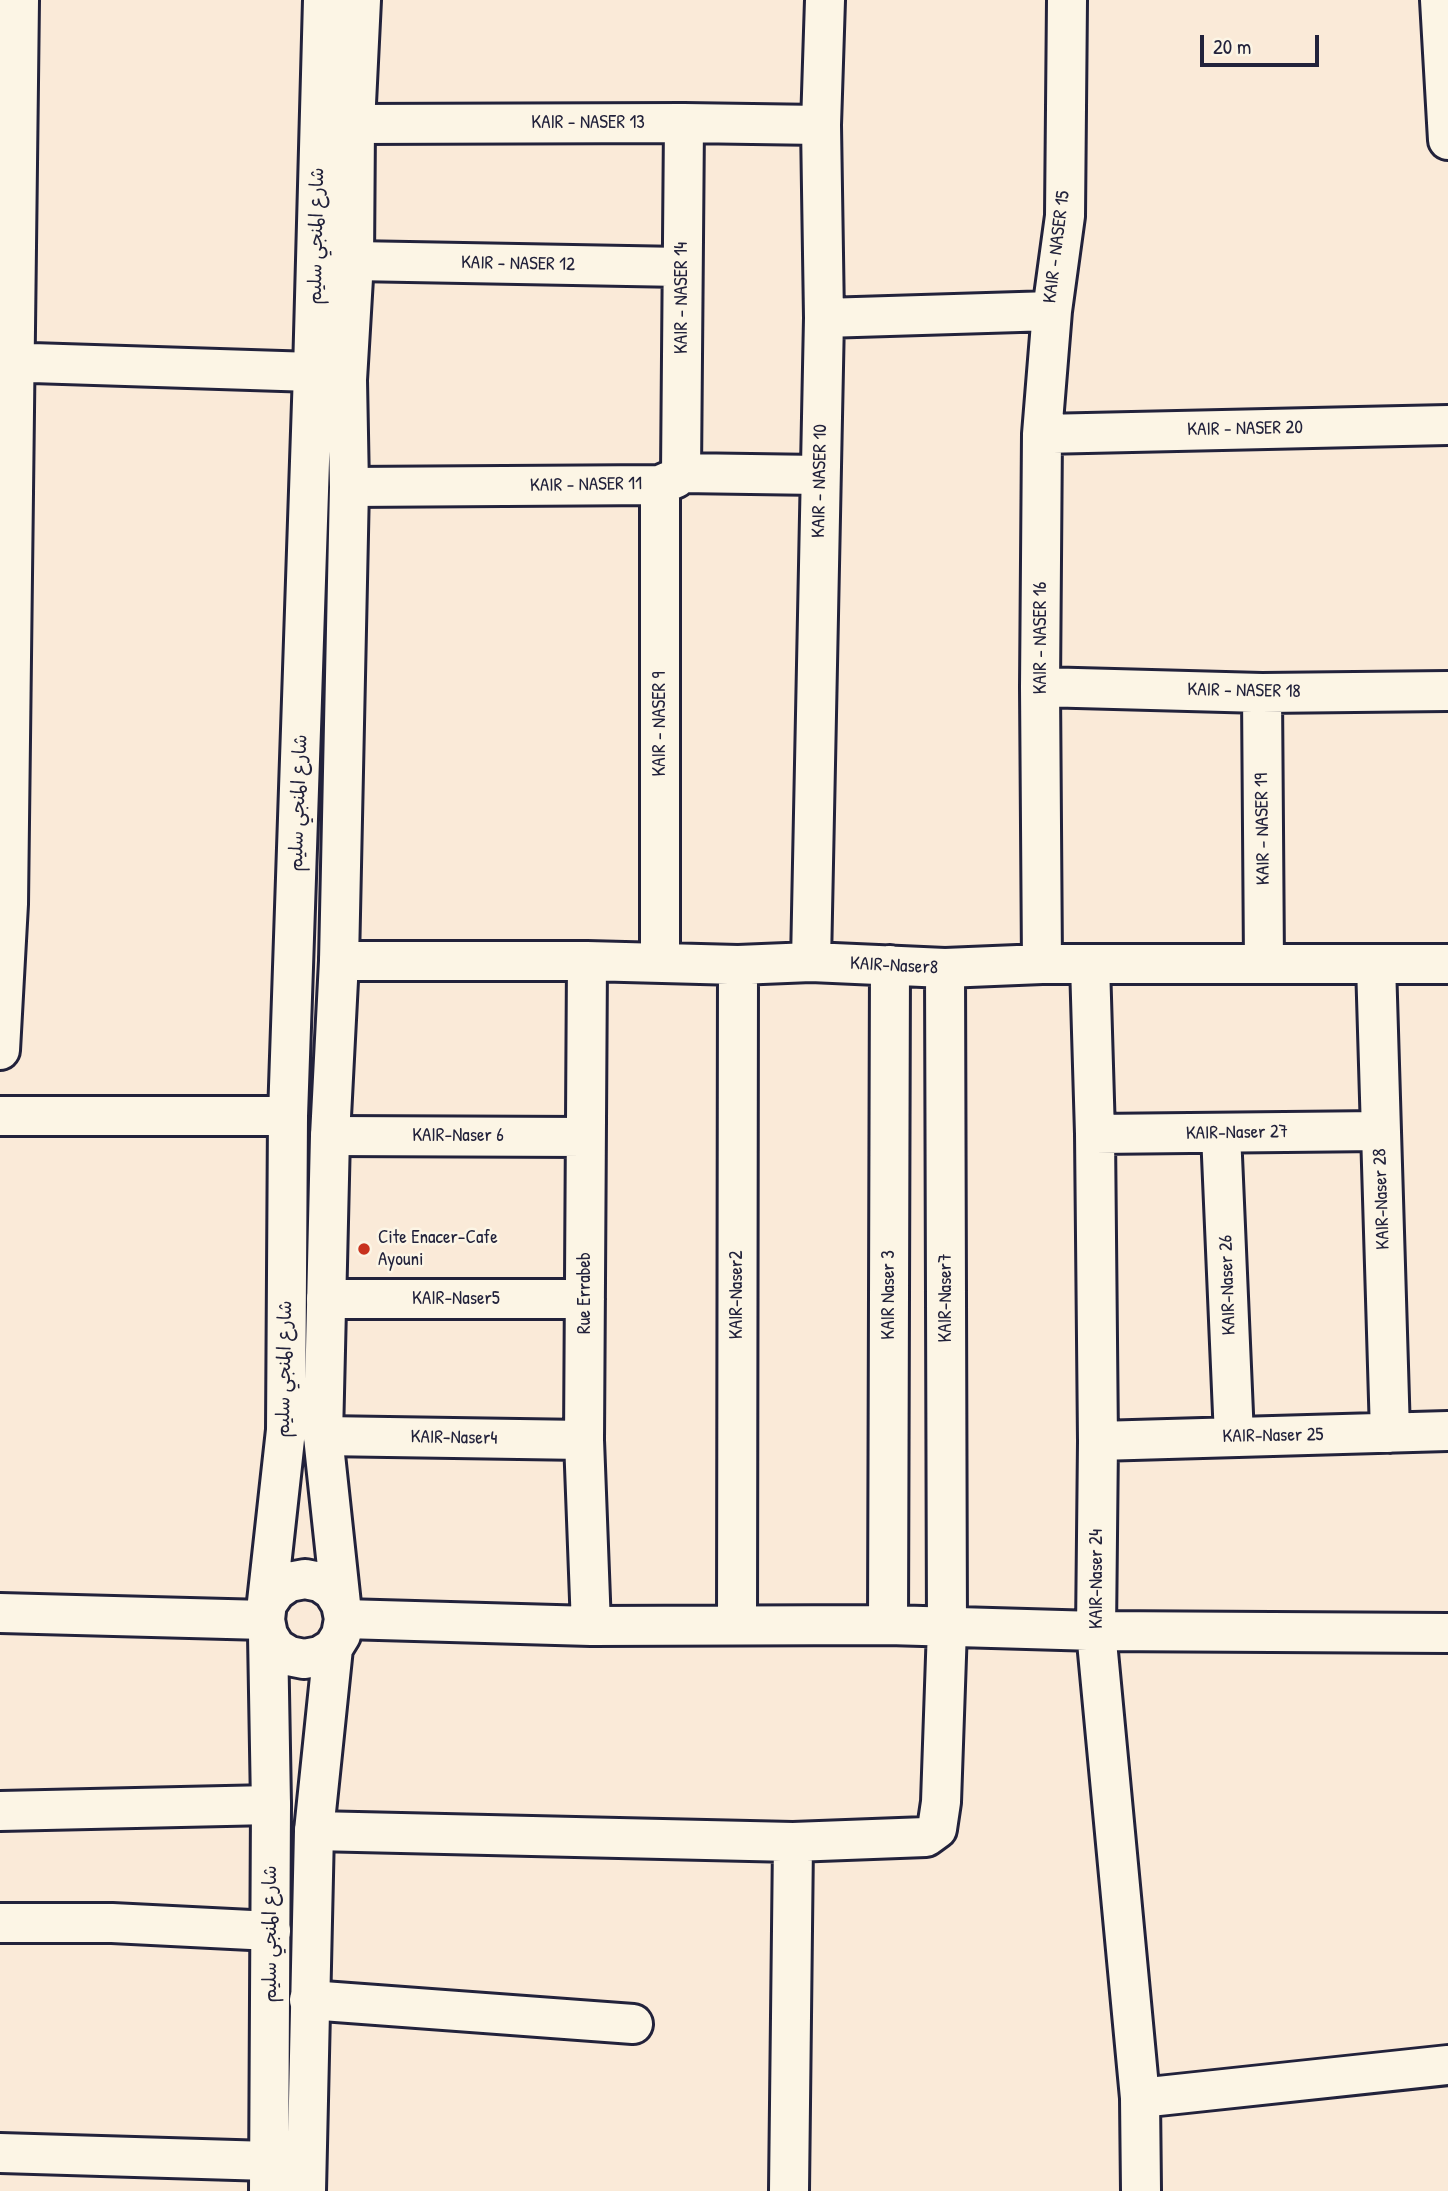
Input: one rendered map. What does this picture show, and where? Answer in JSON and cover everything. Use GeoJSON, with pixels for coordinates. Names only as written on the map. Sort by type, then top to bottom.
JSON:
{"type":"FeatureCollection","features":[{"type":"Feature","properties":{"kind":"street"},"geometry":{"type":"LineString","coordinates":[[0,1050],[4,903],[8,363],[19,0]]}},
{"type":"Feature","properties":{"kind":"street","name":"شارع المنجي سليم"},"geometry":{"type":"LineString","coordinates":[[269,2176],[271,1805],[267,1620],[286,1430],[288,1116],[323,0]]}},
{"type":"Feature","properties":{"kind":"street","name":"شارع المنجي سليم"},"geometry":{"type":"LineString","coordinates":[[306,2191],[314,1831],[339,1623],[323,1436],[330,1136],[339,961],[349,487],[347,380],[354,261],[355,124],[361,0]]}},
{"type":"Feature","properties":{"kind":"street","name":"KAIR - NASER 10"},"geometry":{"type":"LineString","coordinates":[[811,962],[824,318],[821,125],[825,0]]}},
{"type":"Feature","properties":{"kind":"street","name":"KAIR - NASER 15"},"geometry":{"type":"LineString","coordinates":[[824,318],[1052,311],[1065,216],[1066,0]]}},
{"type":"Feature","properties":{"kind":"street"},"geometry":{"type":"LineString","coordinates":[[1440,0],[1448,140]]}},
{"type":"Feature","properties":{"kind":"street","name":"KAIR - NASER 14"},"geometry":{"type":"LineString","coordinates":[[671,479],[682,267],[684,123]]}},
{"type":"Feature","properties":{"kind":"street","name":"KAIR - NASER 13"},"geometry":{"type":"LineString","coordinates":[[355,124],[821,125]]}},
{"type":"Feature","properties":{"kind":"street","name":"KAIR - NASER 12"},"geometry":{"type":"LineString","coordinates":[[354,261],[682,267]]}},
{"type":"Feature","properties":{"kind":"street","name":"KAIR - NASER 16"},"geometry":{"type":"LineString","coordinates":[[1042,964],[1042,434],[1052,311]]}},
{"type":"Feature","properties":{"kind":"street"},"geometry":{"type":"LineString","coordinates":[[8,363],[313,372]]}},
{"type":"Feature","properties":{"kind":"street","name":"KAIR - NASER 20"},"geometry":{"type":"LineString","coordinates":[[1042,434],[1448,425]]}},
{"type":"Feature","properties":{"kind":"street","name":"KAIR - NASER 11"},"geometry":{"type":"LineString","coordinates":[[349,487],[820,475]]}},
{"type":"Feature","properties":{"kind":"street","name":"KAIR - NASER 9"},"geometry":{"type":"LineString","coordinates":[[660,963],[671,479]]}},
{"type":"Feature","properties":{"kind":"street","name":"KAIR - NASER 18"},"geometry":{"type":"LineString","coordinates":[[1040,687],[1262,693],[1448,691]]}},
{"type":"Feature","properties":{"kind":"street","name":"KAIR - NASER 19"},"geometry":{"type":"LineString","coordinates":[[1262,693],[1264,964]]}},
{"type":"Feature","properties":{"kind":"street","name":"KAIR-Naser8"},"geometry":{"type":"LineString","coordinates":[[339,961],[587,961],[738,965],[811,962],[945,968],[1042,964],[1448,964]]}},
{"type":"Feature","properties":{"kind":"street","name":"Rue Errabeb"},"geometry":{"type":"LineString","coordinates":[[587,961],[584,1440],[592,1626]]}},
{"type":"Feature","properties":{"kind":"street","name":"KAIR-Naser 24"},"geometry":{"type":"LineString","coordinates":[[1090,964],[1098,1441],[1096,1631],[1140,2098],[1140,2191]]}},
{"type":"Feature","properties":{"kind":"street","name":"KAIR-Naser 28"},"geometry":{"type":"LineString","coordinates":[[1376,964],[1391,1433]]}},
{"type":"Feature","properties":{"kind":"street","name":"KAIR-Naser2"},"geometry":{"type":"LineString","coordinates":[[737,1625],[738,965]]}},
{"type":"Feature","properties":{"kind":"street","name":"KAIR Naser 3"},"geometry":{"type":"LineString","coordinates":[[888,1625],[890,965]]}},
{"type":"Feature","properties":{"kind":"street","name":"KAIR-Naser7"},"geometry":{"type":"LineString","coordinates":[[793,1842],[926,1837],[937,1829],[941,1802],[947,1628],[945,968]]}},
{"type":"Feature","properties":{"kind":"street"},"geometry":{"type":"LineString","coordinates":[[0,1116],[288,1116]]}},
{"type":"Feature","properties":{"kind":"street","name":"KAIR-Naser 27"},"geometry":{"type":"LineString","coordinates":[[1094,1134],[1380,1131]]}},
{"type":"Feature","properties":{"kind":"street","name":"KAIR-Naser 26"},"geometry":{"type":"LineString","coordinates":[[1222,1133],[1234,1437]]}},
{"type":"Feature","properties":{"kind":"street","name":"KAIR-Naser 6"},"geometry":{"type":"LineString","coordinates":[[330,1136],[586,1137]]}},
{"type":"Feature","properties":{"kind":"street","name":"KAIR-Naser5"},"geometry":{"type":"LineString","coordinates":[[326,1299],[585,1299]]}},
{"type":"Feature","properties":{"kind":"street","name":"KAIR-Naser 25"},"geometry":{"type":"LineString","coordinates":[[1098,1441],[1448,1431]]}},
{"type":"Feature","properties":{"kind":"street","name":"KAIR-Naser4"},"geometry":{"type":"LineString","coordinates":[[323,1436],[584,1440]]}},
{"type":"Feature","properties":{"kind":"street"},"geometry":{"type":"LineString","coordinates":[[305,1579],[320,1582],[333,1591],[339,1623],[320,1656],[304,1659],[289,1656],[276,1648],[267,1620],[276,1591],[289,1582],[305,1579]]}},
{"type":"Feature","properties":{"kind":"street"},"geometry":{"type":"LineString","coordinates":[[0,1613],[267,1620]]}},
{"type":"Feature","properties":{"kind":"street"},"geometry":{"type":"LineString","coordinates":[[339,1623],[888,1625],[1096,1631],[1448,1633]]}},
{"type":"Feature","properties":{"kind":"street"},"geometry":{"type":"LineString","coordinates":[[0,1811],[271,1805]]}},
{"type":"Feature","properties":{"kind":"street"},"geometry":{"type":"LineString","coordinates":[[314,1831],[793,1842],[789,2191]]}},
{"type":"Feature","properties":{"kind":"street"},"geometry":{"type":"LineString","coordinates":[[0,1923],[112,1923],[271,1931]]}},
{"type":"Feature","properties":{"kind":"street"},"geometry":{"type":"LineString","coordinates":[[309,2000],[633,2024]]}},
{"type":"Feature","properties":{"kind":"street"},"geometry":{"type":"LineString","coordinates":[[1140,2098],[1448,2065]]}},
{"type":"Feature","properties":{"kind":"street"},"geometry":{"type":"LineString","coordinates":[[0,2153],[269,2176]]}},
{"type":"Feature","properties":{"kind":"place","name":"Cite Enacer-Cafe Ayouni"},"geometry":{"type":"Point","coordinates":[364,1249]}}]}
